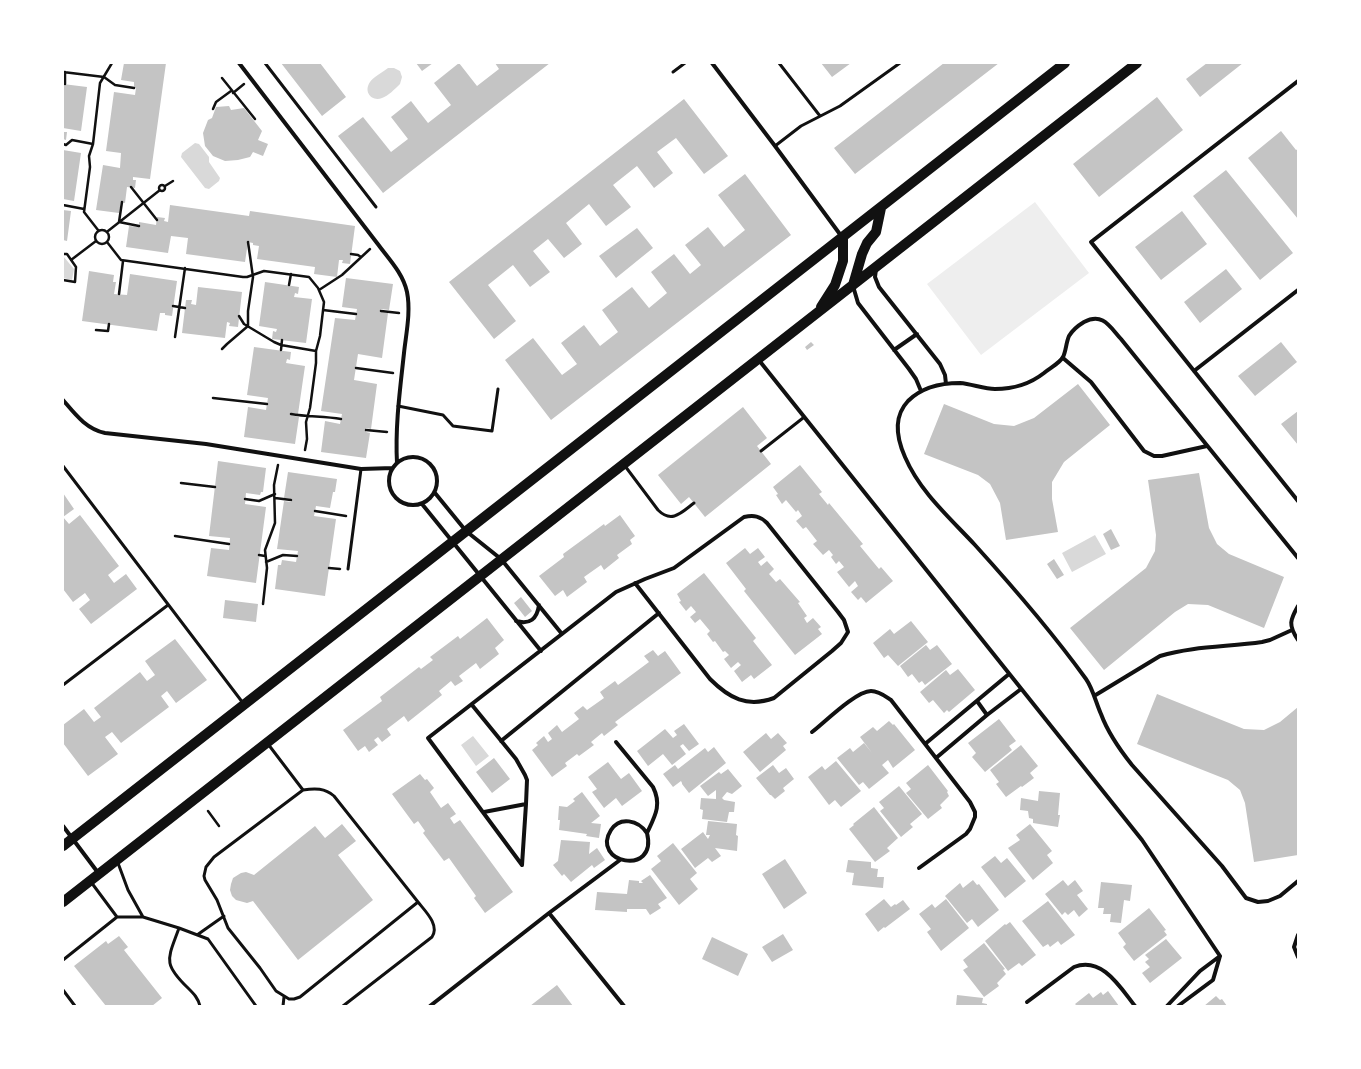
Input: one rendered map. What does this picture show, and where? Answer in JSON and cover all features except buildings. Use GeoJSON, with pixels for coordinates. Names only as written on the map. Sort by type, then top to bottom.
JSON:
{"type":"FeatureCollection","features":[{"type":"Feature","properties":{"kind":"main road"},"geometry":{"type":"LineString","coordinates":[[63,846],[466,530],[843,238],[1064,63]]}},
{"type":"Feature","properties":{"kind":"main road"},"geometry":{"type":"LineString","coordinates":[[63,902],[623,463],[1137,63]]}},
{"type":"Feature","properties":{"kind":"main road"},"geometry":{"type":"LineString","coordinates":[[853,285],[862,254],[867,243],[876,232],[881,208]]}},
{"type":"Feature","properties":{"kind":"main road"},"geometry":{"type":"LineString","coordinates":[[818,312],[835,285],[843,261],[843,238]]}},
{"type":"Feature","properties":{"kind":"street"},"geometry":{"type":"LineString","coordinates":[[239,63],[401,276],[407,292],[408,312],[398,406],[396,438],[397,463]]}},
{"type":"Feature","properties":{"kind":"street"},"geometry":{"type":"LineString","coordinates":[[712,63],[843,238]]}},
{"type":"Feature","properties":{"kind":"street"},"geometry":{"type":"LineString","coordinates":[[1298,81],[1091,242],[1298,501]]}},
{"type":"Feature","properties":{"kind":"street"},"geometry":{"type":"LineString","coordinates":[[876,266],[876,277],[879,286],[940,364],[945,375],[946,384]]}},
{"type":"Feature","properties":{"kind":"street"},"geometry":{"type":"LineString","coordinates":[[853,285],[858,303],[916,379],[921,391]]}},
{"type":"Feature","properties":{"kind":"street"},"geometry":{"type":"LineString","coordinates":[[1194,371],[1298,290]]}},
{"type":"Feature","properties":{"kind":"street"},"geometry":{"type":"LineString","coordinates":[[1298,558],[1121,339],[1104,321],[1097,318],[1088,320],[1075,329],[1069,335],[1063,358],[1040,376],[1025,384],[1013,388],[994,389],[961,383],[933,386],[921,391],[908,401],[900,412],[898,428],[900,444],[906,459],[918,480],[936,504],[975,545],[1032,610],[1087,681],[1106,725],[1127,759],[1222,866],[1246,898],[1258,902],[1268,901],[1280,896],[1298,881]]}},
{"type":"Feature","properties":{"kind":"street"},"geometry":{"type":"LineString","coordinates":[[894,350],[917,334]]}},
{"type":"Feature","properties":{"kind":"street"},"geometry":{"type":"LineString","coordinates":[[1063,358],[1091,382],[1144,451],[1154,456],[1162,456],[1207,446]]}},
{"type":"Feature","properties":{"kind":"street"},"geometry":{"type":"LineString","coordinates":[[758,359],[803,418],[1142,840],[1220,956]]}},
{"type":"Feature","properties":{"kind":"street"},"geometry":{"type":"LineString","coordinates":[[63,400],[86,425],[99,432],[206,444],[361,469],[393,468]]}},
{"type":"Feature","properties":{"kind":"street"},"geometry":{"type":"LineString","coordinates":[[410,457],[418,457],[431,464],[436,471],[438,478],[438,486],[432,498],[415,506],[400,502],[394,497],[390,490],[389,483],[390,475],[397,463],[410,457]]}},
{"type":"Feature","properties":{"kind":"street"},"geometry":{"type":"LineString","coordinates":[[435,493],[466,530],[501,559],[562,634]]}},
{"type":"Feature","properties":{"kind":"street"},"geometry":{"type":"LineString","coordinates":[[422,504],[540,651]]}},
{"type":"Feature","properties":{"kind":"street"},"geometry":{"type":"LineString","coordinates":[[472,705],[516,759],[527,780],[522,865],[428,738],[616,592],[635,583],[674,568],[744,517],[755,516],[764,519],[844,620],[848,632],[832,651],[774,698],[766,701],[740,701],[720,690],[700,667],[635,583]]}},
{"type":"Feature","properties":{"kind":"street"},"geometry":{"type":"LineString","coordinates":[[516,621],[523,623],[529,622],[536,617],[539,605]]}},
{"type":"Feature","properties":{"kind":"street"},"geometry":{"type":"LineString","coordinates":[[1298,606],[1290,624],[1298,640]]}},
{"type":"Feature","properties":{"kind":"street"},"geometry":{"type":"LineString","coordinates":[[501,741],[659,614]]}},
{"type":"Feature","properties":{"kind":"street"},"geometry":{"type":"LineString","coordinates":[[1094,696],[1160,656],[1207,647],[1262,642],[1292,630]]}},
{"type":"Feature","properties":{"kind":"street"},"geometry":{"type":"LineString","coordinates":[[925,744],[1009,674]]}},
{"type":"Feature","properties":{"kind":"street"},"geometry":{"type":"LineString","coordinates":[[936,758],[1021,688]]}},
{"type":"Feature","properties":{"kind":"street"},"geometry":{"type":"LineString","coordinates":[[812,732],[855,697],[870,691],[879,693],[891,700],[963,791],[973,807],[975,817],[973,823],[966,834],[919,868]]}},
{"type":"Feature","properties":{"kind":"street"},"geometry":{"type":"LineString","coordinates":[[976,701],[987,715]]}},
{"type":"Feature","properties":{"kind":"street"},"geometry":{"type":"LineString","coordinates":[[616,742],[653,787],[656,794],[657,808],[655,816],[646,833]]}},
{"type":"Feature","properties":{"kind":"street"},"geometry":{"type":"LineString","coordinates":[[484,812],[526,804]]}},
{"type":"Feature","properties":{"kind":"street"},"geometry":{"type":"LineString","coordinates":[[630,821],[637,823],[643,827],[646,833],[648,846],[639,858],[633,861],[626,862],[614,857],[608,846],[607,840],[609,833],[617,824],[630,821]]}},
{"type":"Feature","properties":{"kind":"street"},"geometry":{"type":"LineString","coordinates":[[63,826],[99,874]]}},
{"type":"Feature","properties":{"kind":"street"},"geometry":{"type":"LineString","coordinates":[[430,1006],[549,912],[620,860]]}},
{"type":"Feature","properties":{"kind":"street"},"geometry":{"type":"LineString","coordinates":[[549,912],[624,1006]]}},
{"type":"Feature","properties":{"kind":"street"},"geometry":{"type":"LineString","coordinates":[[1298,935],[1294,947],[1298,957]]}},
{"type":"Feature","properties":{"kind":"street"},"geometry":{"type":"LineString","coordinates":[[1167,1006],[1200,971],[1220,956]]}},
{"type":"Feature","properties":{"kind":"street"},"geometry":{"type":"LineString","coordinates":[[1178,1006],[1213,980],[1220,956]]}},
{"type":"Feature","properties":{"kind":"street"},"geometry":{"type":"LineString","coordinates":[[1026,1002],[1074,967],[1089,964],[1101,969],[1116,982],[1135,1006]]}},
{"type":"Feature","properties":{"kind":"lane"},"geometry":{"type":"LineString","coordinates":[[265,63],[376,207]]}},
{"type":"Feature","properties":{"kind":"lane"},"geometry":{"type":"LineString","coordinates":[[673,72],[684,63]]}},
{"type":"Feature","properties":{"kind":"lane"},"geometry":{"type":"LineString","coordinates":[[779,63],[820,116]]}},
{"type":"Feature","properties":{"kind":"lane"},"geometry":{"type":"LineString","coordinates":[[775,146],[801,126],[840,106],[900,63]]}},
{"type":"Feature","properties":{"kind":"lane"},"geometry":{"type":"LineString","coordinates":[[398,406],[443,415],[453,426],[492,431],[498,389]]}},
{"type":"Feature","properties":{"kind":"lane"},"geometry":{"type":"LineString","coordinates":[[761,451],[803,418]]}},
{"type":"Feature","properties":{"kind":"lane"},"geometry":{"type":"LineString","coordinates":[[623,463],[664,516],[668,517],[680,514],[694,503]]}},
{"type":"Feature","properties":{"kind":"lane"},"geometry":{"type":"LineString","coordinates":[[63,466],[244,704]]}},
{"type":"Feature","properties":{"kind":"lane"},"geometry":{"type":"LineString","coordinates":[[348,569],[361,469]]}},
{"type":"Feature","properties":{"kind":"lane"},"geometry":{"type":"LineString","coordinates":[[63,685],[168,605]]}},
{"type":"Feature","properties":{"kind":"lane"},"geometry":{"type":"LineString","coordinates":[[267,742],[303,790]]}},
{"type":"Feature","properties":{"kind":"lane"},"geometry":{"type":"LineString","coordinates":[[343,1006],[434,935],[435,928],[433,922],[418,902],[334,796],[329,791],[317,788],[303,790],[214,857],[206,867],[204,876],[205,880],[217,900],[228,928],[260,968],[272,986],[284,997],[294,999],[300,997],[418,902]]}},
{"type":"Feature","properties":{"kind":"lane"},"geometry":{"type":"LineString","coordinates":[[117,860],[128,890],[143,917]]}},
{"type":"Feature","properties":{"kind":"lane"},"geometry":{"type":"LineString","coordinates":[[90,881],[117,917]]}},
{"type":"Feature","properties":{"kind":"lane"},"geometry":{"type":"LineString","coordinates":[[197,934],[224,916]]}},
{"type":"Feature","properties":{"kind":"lane"},"geometry":{"type":"LineString","coordinates":[[63,960],[117,917],[143,917],[197,934],[208,939],[256,1006]]}},
{"type":"Feature","properties":{"kind":"lane"},"geometry":{"type":"LineString","coordinates":[[179,928],[170,953],[170,964],[176,977],[195,995],[200,1006]]}},
{"type":"Feature","properties":{"kind":"lane"},"geometry":{"type":"LineString","coordinates":[[63,990],[75,1006]]}},
{"type":"Feature","properties":{"kind":"lane"},"geometry":{"type":"LineString","coordinates":[[283,1006],[284,997]]}},
{"type":"Feature","properties":{"kind":"path"},"geometry":{"type":"LineString","coordinates":[[98,230],[84,212],[84,209],[90,167],[89,156],[93,144],[100,83],[112,63]]}},
{"type":"Feature","properties":{"kind":"path"},"geometry":{"type":"LineString","coordinates":[[65,84],[64,72],[104,77],[108,78],[115,85],[134,88]]}},
{"type":"Feature","properties":{"kind":"path"},"geometry":{"type":"LineString","coordinates":[[222,78],[255,119]]}},
{"type":"Feature","properties":{"kind":"path"},"geometry":{"type":"LineString","coordinates":[[213,110],[216,102],[245,84]]}},
{"type":"Feature","properties":{"kind":"path"},"geometry":{"type":"LineString","coordinates":[[63,144],[66,145],[72,140],[93,144]]}},
{"type":"Feature","properties":{"kind":"path"},"geometry":{"type":"LineString","coordinates":[[108,231],[160,190],[160,186],[165,186],[172,181]]}},
{"type":"Feature","properties":{"kind":"path"},"geometry":{"type":"LineString","coordinates":[[131,187],[157,220]]}},
{"type":"Feature","properties":{"kind":"path"},"geometry":{"type":"LineString","coordinates":[[119,222],[122,202]]}},
{"type":"Feature","properties":{"kind":"path"},"geometry":{"type":"LineString","coordinates":[[63,206],[84,209]]}},
{"type":"Feature","properties":{"kind":"path"},"geometry":{"type":"LineString","coordinates":[[119,222],[139,226]]}},
{"type":"Feature","properties":{"kind":"path"},"geometry":{"type":"LineString","coordinates":[[98,230],[103,229],[108,231]]}},
{"type":"Feature","properties":{"kind":"path"},"geometry":{"type":"LineString","coordinates":[[96,241],[95,236],[98,230]]}},
{"type":"Feature","properties":{"kind":"path"},"geometry":{"type":"LineString","coordinates":[[96,241],[100,244],[107,242],[110,236],[108,231]]}},
{"type":"Feature","properties":{"kind":"path"},"geometry":{"type":"LineString","coordinates":[[71,260],[96,241]]}},
{"type":"Feature","properties":{"kind":"path"},"geometry":{"type":"LineString","coordinates":[[107,242],[121,260],[124,261],[243,277],[264,271],[309,277],[319,290],[323,299],[323,310],[320,336],[316,351],[316,363],[306,428],[307,439],[304,452]]}},
{"type":"Feature","properties":{"kind":"path"},"geometry":{"type":"LineString","coordinates":[[222,350],[248,326],[253,275],[248,242]]}},
{"type":"Feature","properties":{"kind":"path"},"geometry":{"type":"LineString","coordinates":[[319,290],[342,275],[371,248]]}},
{"type":"Feature","properties":{"kind":"path"},"geometry":{"type":"LineString","coordinates":[[63,254],[67,254],[76,267],[75,282],[63,280]]}},
{"type":"Feature","properties":{"kind":"path"},"geometry":{"type":"LineString","coordinates":[[351,254],[361,257]]}},
{"type":"Feature","properties":{"kind":"path"},"geometry":{"type":"LineString","coordinates":[[119,294],[124,261]]}},
{"type":"Feature","properties":{"kind":"path"},"geometry":{"type":"LineString","coordinates":[[175,337],[185,268]]}},
{"type":"Feature","properties":{"kind":"path"},"geometry":{"type":"LineString","coordinates":[[289,285],[291,274]]}},
{"type":"Feature","properties":{"kind":"path"},"geometry":{"type":"LineString","coordinates":[[173,306],[185,308]]}},
{"type":"Feature","properties":{"kind":"path"},"geometry":{"type":"LineString","coordinates":[[323,310],[356,314]]}},
{"type":"Feature","properties":{"kind":"path"},"geometry":{"type":"LineString","coordinates":[[381,311],[399,313]]}},
{"type":"Feature","properties":{"kind":"path"},"geometry":{"type":"LineString","coordinates":[[239,316],[248,326],[274,342],[281,345],[316,351]]}},
{"type":"Feature","properties":{"kind":"path"},"geometry":{"type":"LineString","coordinates":[[96,330],[108,331],[109,324]]}},
{"type":"Feature","properties":{"kind":"path"},"geometry":{"type":"LineString","coordinates":[[280,350],[282,340]]}},
{"type":"Feature","properties":{"kind":"path"},"geometry":{"type":"LineString","coordinates":[[356,368],[390,373]]}},
{"type":"Feature","properties":{"kind":"path"},"geometry":{"type":"LineString","coordinates":[[214,398],[267,404]]}},
{"type":"Feature","properties":{"kind":"path"},"geometry":{"type":"LineString","coordinates":[[291,414],[308,417],[327,416],[341,419]]}},
{"type":"Feature","properties":{"kind":"path"},"geometry":{"type":"LineString","coordinates":[[366,430],[382,432]]}},
{"type":"Feature","properties":{"kind":"path"},"geometry":{"type":"LineString","coordinates":[[263,604],[267,568],[265,556],[268,539],[275,523],[274,485],[278,463]]}},
{"type":"Feature","properties":{"kind":"path"},"geometry":{"type":"LineString","coordinates":[[181,483],[215,487]]}},
{"type":"Feature","properties":{"kind":"path"},"geometry":{"type":"LineString","coordinates":[[246,499],[259,501],[275,494]]}},
{"type":"Feature","properties":{"kind":"path"},"geometry":{"type":"LineString","coordinates":[[275,498],[291,500]]}},
{"type":"Feature","properties":{"kind":"path"},"geometry":{"type":"LineString","coordinates":[[315,510],[346,516]]}},
{"type":"Feature","properties":{"kind":"path"},"geometry":{"type":"LineString","coordinates":[[175,536],[229,544]]}},
{"type":"Feature","properties":{"kind":"path"},"geometry":{"type":"LineString","coordinates":[[260,555],[265,556]]}},
{"type":"Feature","properties":{"kind":"path"},"geometry":{"type":"LineString","coordinates":[[266,562],[283,555],[297,556]]}},
{"type":"Feature","properties":{"kind":"path"},"geometry":{"type":"LineString","coordinates":[[329,568],[339,569]]}},
{"type":"Feature","properties":{"kind":"path"},"geometry":{"type":"LineString","coordinates":[[208,812],[219,826]]}},
{"type":"Feature","properties":{"kind":"shaded area"},"geometry":{"type":"Polygon","coordinates":[[[388,68],[394,68],[400,71],[402,77],[400,84],[384,97],[375,99],[368,93],[368,86],[371,80],[388,68]]]}},
{"type":"Feature","properties":{"kind":"shaded area"},"geometry":{"type":"Polygon","coordinates":[[[195,143],[199,144],[209,157],[209,162],[220,178],[219,181],[209,189],[205,188],[181,157],[182,153],[195,143]]]}},
{"type":"Feature","properties":{"kind":"shaded area"},"geometry":{"type":"Polygon","coordinates":[[[1035,202],[1089,273],[981,355],[927,284],[1035,202]]]}},
{"type":"Feature","properties":{"kind":"shaded area"},"geometry":{"type":"Polygon","coordinates":[[[63,256],[74,269],[72,280],[63,278],[63,256]]]}},
{"type":"Feature","properties":{"kind":"shaded area"},"geometry":{"type":"Polygon","coordinates":[[[1095,535],[1106,554],[1072,572],[1062,553],[1095,535]]]}},
{"type":"Feature","properties":{"kind":"shaded area"},"geometry":{"type":"Polygon","coordinates":[[[473,736],[489,756],[476,766],[461,745],[473,736]]]}}]}
